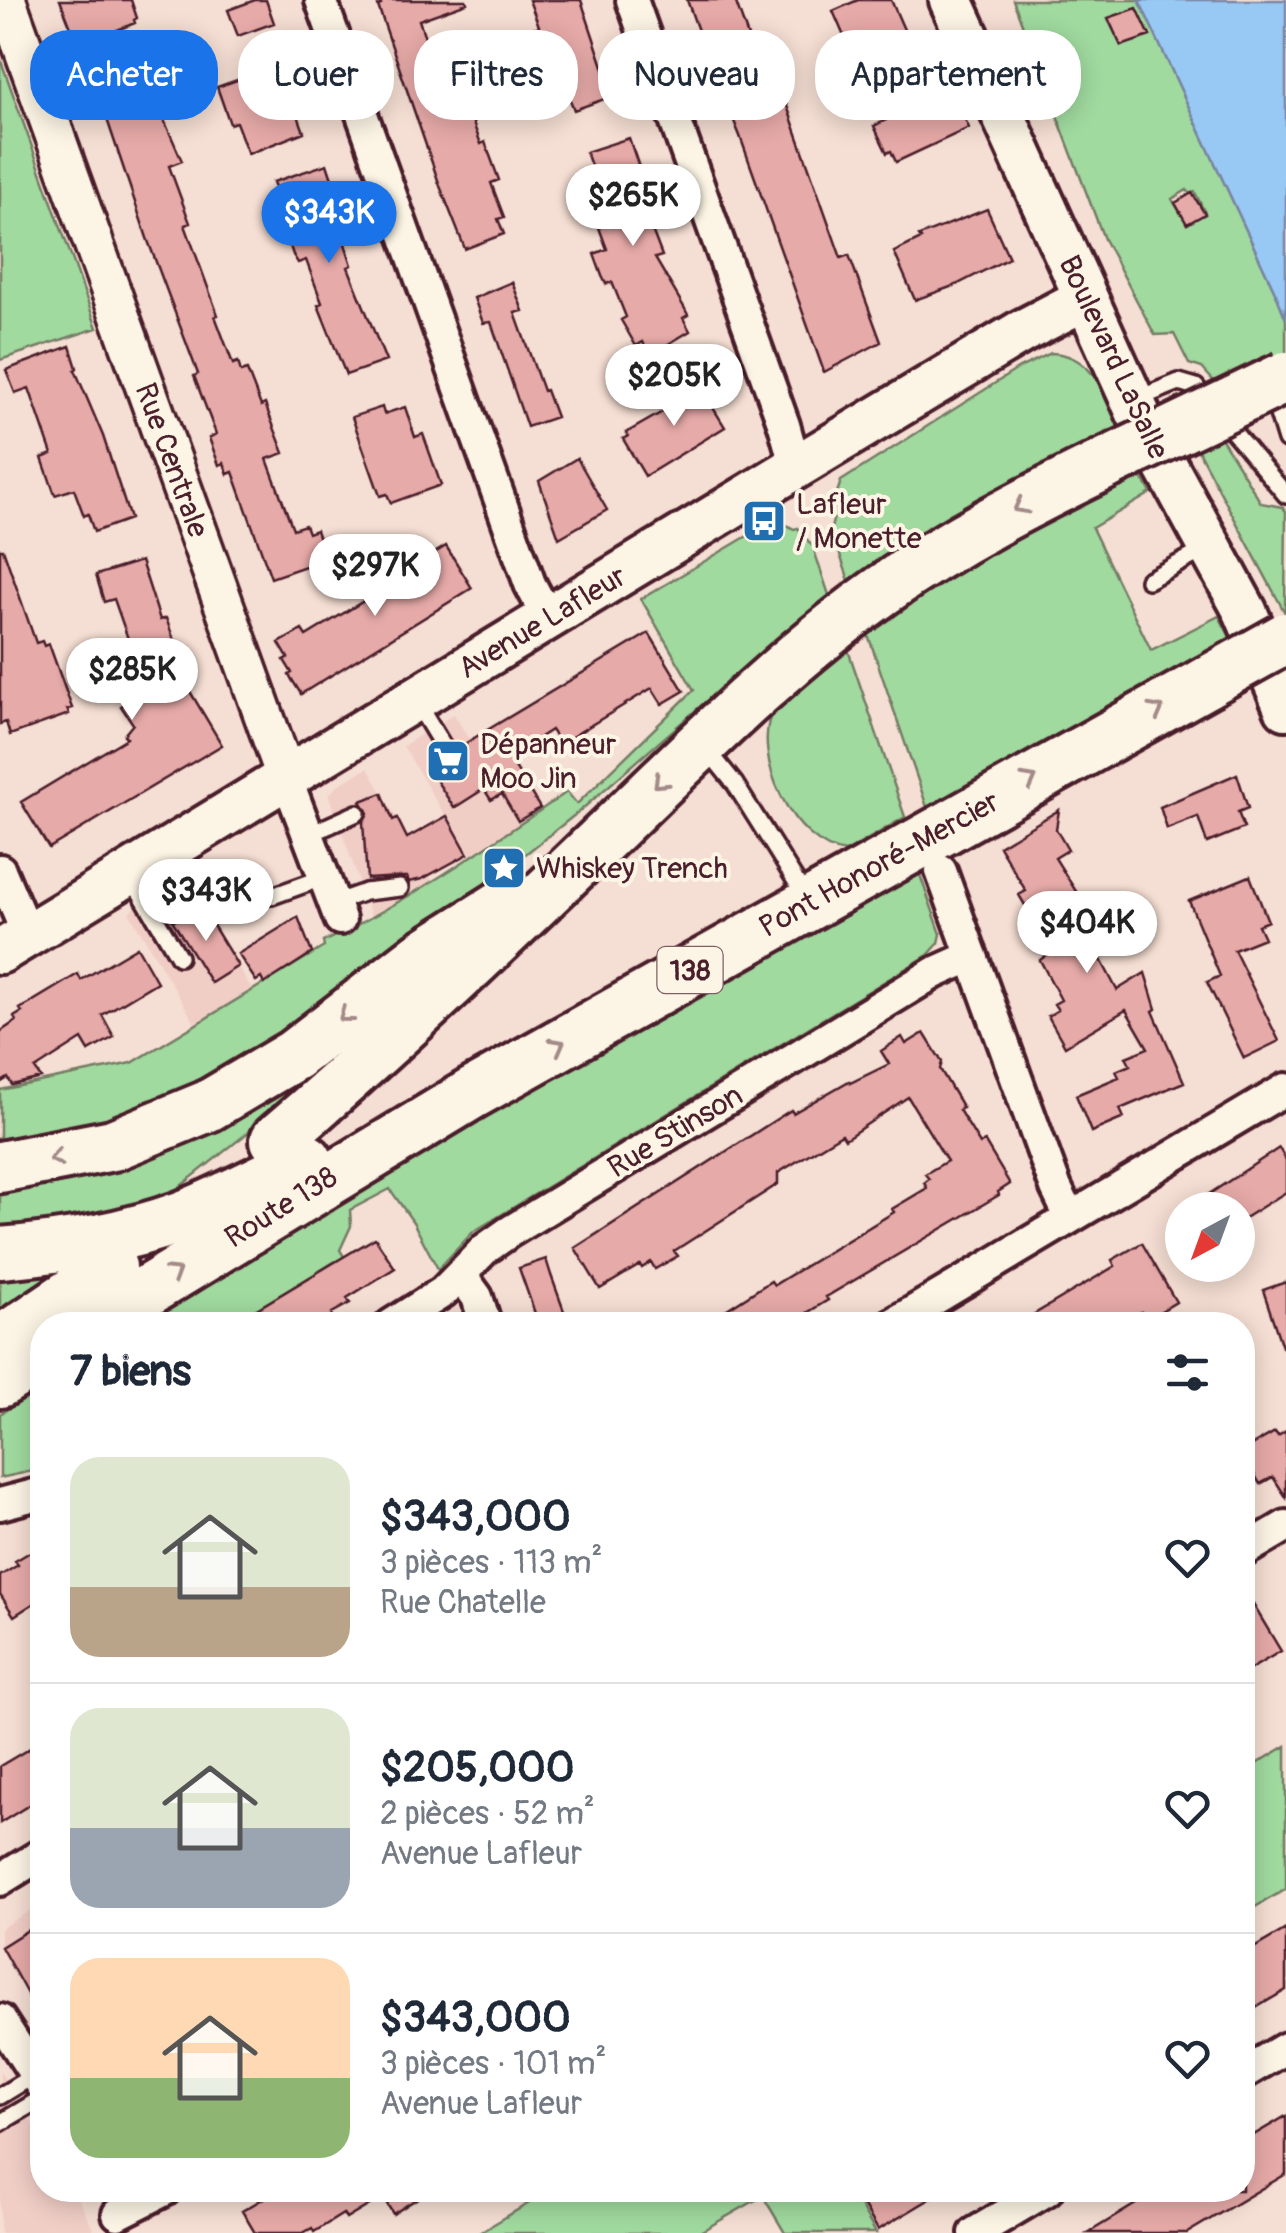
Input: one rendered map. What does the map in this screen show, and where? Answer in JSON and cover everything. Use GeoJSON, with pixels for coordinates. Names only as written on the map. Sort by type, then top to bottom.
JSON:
{"type":"FeatureCollection","features":[{"type":"Feature","properties":{"kind":"highway"},"geometry":{"type":"LineString","coordinates":[[0,1167],[113,1144],[176,1121],[238,1090],[294,1055],[422,956],[598,844],[701,743],[849,615],[941,552],[1107,463],[1282,395]]}},
{"type":"Feature","properties":{"kind":"highway","name":"Pont Honoré-Mercier"},"geometry":{"type":"LineString","coordinates":[[474,1092],[809,903],[924,860],[953,822],[1286,638]]}},
{"type":"Feature","properties":{"kind":"highway","name":"Route 138"},"geometry":{"type":"LineString","coordinates":[[276,1140],[400,1033],[598,844]]}},
{"type":"Feature","properties":{"kind":"highway"},"geometry":{"type":"LineString","coordinates":[[0,1253],[90,1241],[179,1218],[279,1171],[474,1092]]}},
{"type":"Feature","properties":{"kind":"highway","name":"Route 138"},"geometry":{"type":"LineString","coordinates":[[112,1312],[474,1092]]}},
{"type":"Feature","properties":{"kind":"highway"},"geometry":{"type":"LineString","coordinates":[[44,1312],[111,1267]]}},
{"type":"Feature","properties":{"kind":"highway"},"geometry":{"type":"LineString","coordinates":[[0,1342],[30,1322]]}},
{"type":"Feature","properties":{"kind":"highway"},"geometry":{"type":"LineString","coordinates":[[0,1382],[30,1363]]}},
{"type":"Feature","properties":{"kind":"main road","name":"Boulevard LaSalle"},"geometry":{"type":"LineString","coordinates":[[951,0],[1133,401],[1261,644],[1286,708]]}},
{"type":"Feature","properties":{"kind":"main road","name":"Avenue Lafleur"},"geometry":{"type":"LineString","coordinates":[[14,944],[1021,332],[1086,298]]}},
{"type":"Feature","properties":{"kind":"street","name":"Rue Centrale"},"geometry":{"type":"LineString","coordinates":[[6,0],[333,900]]}},
{"type":"Feature","properties":{"kind":"street"},"geometry":{"type":"LineString","coordinates":[[320,0],[524,566],[548,618]]}},
{"type":"Feature","properties":{"kind":"street"},"geometry":{"type":"LineString","coordinates":[[632,0],[789,438],[796,468]]}},
{"type":"Feature","properties":{"kind":"street"},"geometry":{"type":"LineString","coordinates":[[924,860],[972,956],[1070,1217]]}},
{"type":"Feature","properties":{"kind":"street"},"geometry":{"type":"LineString","coordinates":[[0,870],[14,944]]}},
{"type":"Feature","properties":{"kind":"street","name":"Rue Stinson"},"geometry":{"type":"LineString","coordinates":[[411,1312],[443,1292],[485,1249],[509,1232],[934,974],[972,956]]}},
{"type":"Feature","properties":{"kind":"street"},"geometry":{"type":"LineString","coordinates":[[913,1312],[1286,1089]]}},
{"type":"Feature","properties":{"kind":"street"},"geometry":{"type":"LineString","coordinates":[[461,1275],[477,1297],[482,1312]]}},
{"type":"Feature","properties":{"kind":"street"},"geometry":{"type":"LineString","coordinates":[[0,1504],[30,1496]]}},
{"type":"Feature","properties":{"kind":"street"},"geometry":{"type":"LineString","coordinates":[[1255,1544],[1286,1526]]}},
{"type":"Feature","properties":{"kind":"street"},"geometry":{"type":"LineString","coordinates":[[0,1880],[30,1861]]}},
{"type":"Feature","properties":{"kind":"street"},"geometry":{"type":"LineString","coordinates":[[0,2020],[30,2070]]}},
{"type":"Feature","properties":{"kind":"street"},"geometry":{"type":"LineString","coordinates":[[1255,2066],[1286,2048]]}},
{"type":"Feature","properties":{"kind":"street"},"geometry":{"type":"LineString","coordinates":[[975,2233],[1027,2202]]}},
{"type":"Feature","properties":{"kind":"lane"},"geometry":{"type":"LineString","coordinates":[[1133,401],[1179,382],[1196,387],[1286,495]]}},
{"type":"Feature","properties":{"kind":"lane"},"geometry":{"type":"LineString","coordinates":[[1282,395],[1286,440]]}},
{"type":"Feature","properties":{"kind":"lane"},"geometry":{"type":"LineString","coordinates":[[1148,580],[1209,547]]}},
{"type":"Feature","properties":{"kind":"lane"},"geometry":{"type":"LineString","coordinates":[[415,699],[444,748]]}},
{"type":"Feature","properties":{"kind":"lane"},"geometry":{"type":"LineString","coordinates":[[701,743],[736,784],[809,903]]}},
{"type":"Feature","properties":{"kind":"lane"},"geometry":{"type":"LineString","coordinates":[[310,834],[356,814]]}},
{"type":"Feature","properties":{"kind":"lane"},"geometry":{"type":"LineString","coordinates":[[139,867],[180,908]]}},
{"type":"Feature","properties":{"kind":"lane"},"geometry":{"type":"LineString","coordinates":[[139,867],[179,957]]}},
{"type":"Feature","properties":{"kind":"lane"},"geometry":{"type":"LineString","coordinates":[[237,896],[248,893],[333,900],[400,888]]}},
{"type":"Feature","properties":{"kind":"lane"},"geometry":{"type":"LineString","coordinates":[[0,2096],[30,2088]]}},
{"type":"Feature","properties":{"kind":"lane"},"geometry":{"type":"LineString","coordinates":[[0,2123],[30,2095]]}},
{"type":"Feature","properties":{"kind":"shaded area"},"geometry":{"type":"Polygon","coordinates":[[[454,714],[520,824],[470,857],[403,746],[454,714]]]}},
{"type":"Feature","properties":{"kind":"shaded area"},"geometry":{"type":"Polygon","coordinates":[[[368,768],[432,881],[372,919],[329,795],[338,785],[368,768]]]}},
{"type":"Feature","properties":{"kind":"shaded area"},"geometry":{"type":"Polygon","coordinates":[[[185,877],[252,990],[196,1025],[129,912],[185,877]]]}},
{"type":"Feature","properties":{"kind":"shaded area"},"geometry":{"type":"Polygon","coordinates":[[[30,1910],[30,1997],[0,1946],[0,1929],[30,1910]]]}},
{"type":"Feature","properties":{"kind":"shaded area"},"geometry":{"type":"Polygon","coordinates":[[[0,2072],[30,2119],[30,2202],[80,2202],[95,2233],[0,2233],[0,2072]]]}},
{"type":"Feature","properties":{"kind":"green space"},"geometry":{"type":"Polygon","coordinates":[[[1013,0],[1139,0],[1276,294],[1286,319],[1286,356],[1219,387],[1202,368],[1189,364],[1174,334],[1155,335],[1104,239],[1059,120],[1081,120],[1081,30],[1024,30],[1013,0]],[[1137,9],[1108,19],[1121,46],[1150,36],[1137,9]],[[1187,190],[1172,199],[1187,224],[1205,213],[1195,192],[1190,194],[1187,190]]]}},
{"type":"Feature","properties":{"kind":"green space"},"geometry":{"type":"Polygon","coordinates":[[[0,58],[97,328],[0,360],[0,58]]]}},
{"type":"Feature","properties":{"kind":"green space"},"geometry":{"type":"Polygon","coordinates":[[[1051,353],[1066,355],[1089,370],[1105,394],[1123,435],[852,589],[831,529],[836,507],[832,494],[837,493],[841,481],[1019,368],[1051,353]]]}},
{"type":"Feature","properties":{"kind":"green space"},"geometry":{"type":"Polygon","coordinates":[[[1217,431],[1261,503],[1286,511],[1285,613],[1194,443],[1217,431]]]}},
{"type":"Feature","properties":{"kind":"green space"},"geometry":{"type":"Polygon","coordinates":[[[1138,470],[1151,493],[1092,528],[1151,650],[1219,616],[1233,643],[1202,661],[1199,657],[1191,662],[1194,668],[1163,685],[927,807],[865,626],[934,578],[1138,470]]]}},
{"type":"Feature","properties":{"kind":"green space"},"geometry":{"type":"Polygon","coordinates":[[[776,519],[798,528],[813,547],[832,604],[703,704],[581,810],[296,1036],[215,1089],[0,1153],[0,1090],[132,1063],[324,947],[323,942],[448,872],[567,792],[577,804],[694,690],[641,599],[776,519]]]}},
{"type":"Feature","properties":{"kind":"green space"},"geometry":{"type":"Polygon","coordinates":[[[845,641],[905,817],[846,852],[809,834],[794,817],[772,774],[767,751],[767,729],[778,702],[845,641]]]}},
{"type":"Feature","properties":{"kind":"green space"},"geometry":{"type":"Polygon","coordinates":[[[919,872],[941,934],[939,943],[928,955],[473,1232],[438,1269],[390,1189],[350,1210],[351,1226],[340,1250],[357,1278],[347,1284],[334,1262],[253,1312],[160,1312],[446,1135],[450,1138],[863,893],[869,901],[919,872]]]}},
{"type":"Feature","properties":{"kind":"green space"},"geometry":{"type":"Polygon","coordinates":[[[428,968],[255,1131],[251,1130],[147,1213],[0,1238],[0,1180],[41,1174],[428,968]]]}},
{"type":"Feature","properties":{"kind":"green space"},"geometry":{"type":"Polygon","coordinates":[[[88,1258],[51,1276],[0,1309],[0,1268],[88,1258]]]}},
{"type":"Feature","properties":{"kind":"green space"},"geometry":{"type":"Polygon","coordinates":[[[30,1395],[30,1472],[0,1478],[0,1414],[30,1395]]]}},
{"type":"Feature","properties":{"kind":"green space"},"geometry":{"type":"Polygon","coordinates":[[[1286,1746],[1286,1889],[1255,1907],[1255,1765],[1286,1746]]]}},
{"type":"Feature","properties":{"kind":"green space"},"geometry":{"type":"Polygon","coordinates":[[[531,2202],[752,2202],[698,2233],[479,2233],[531,2202]]]}},
{"type":"Feature","properties":{"kind":"green space"},"geometry":{"type":"Polygon","coordinates":[[[767,2202],[858,2202],[876,2233],[785,2233],[767,2202]]]}},
{"type":"Feature","properties":{"kind":"water"},"geometry":{"type":"Polygon","coordinates":[[[1139,0],[1286,0],[1286,319],[1276,294],[1139,0]]]}},
{"type":"Feature","properties":{"kind":"building"},"geometry":{"type":"Polygon","coordinates":[[[60,0],[131,0],[135,23],[117,30],[72,30],[60,0]]]}},
{"type":"Feature","properties":{"kind":"building"},"geometry":{"type":"Polygon","coordinates":[[[266,0],[274,23],[255,30],[238,30],[238,36],[228,10],[266,0]]]}},
{"type":"Feature","properties":{"kind":"building"},"geometry":{"type":"Polygon","coordinates":[[[379,0],[467,3],[419,20],[422,30],[414,30],[414,111],[394,52],[394,30],[386,30],[378,6],[379,0]]]}},
{"type":"Feature","properties":{"kind":"building"},"geometry":{"type":"Polygon","coordinates":[[[529,0],[581,0],[598,51],[598,101],[578,109],[578,30],[530,30],[539,26],[529,0]]]}},
{"type":"Feature","properties":{"kind":"building"},"geometry":{"type":"Polygon","coordinates":[[[687,0],[735,0],[746,30],[698,30],[687,0]]]}},
{"type":"Feature","properties":{"kind":"building"},"geometry":{"type":"Polygon","coordinates":[[[858,0],[891,0],[904,30],[841,30],[833,11],[858,0]]]}},
{"type":"Feature","properties":{"kind":"building"},"geometry":{"type":"Polygon","coordinates":[[[1137,8],[1150,36],[1121,46],[1108,18],[1137,8]]]}},
{"type":"Feature","properties":{"kind":"building"},"geometry":{"type":"Polygon","coordinates":[[[238,80],[238,120],[300,120],[304,132],[248,154],[236,122],[230,124],[218,87],[238,80]]]}},
{"type":"Feature","properties":{"kind":"building"},"geometry":{"type":"Polygon","coordinates":[[[107,120],[164,120],[182,161],[169,166],[190,223],[185,225],[218,315],[215,316],[233,364],[238,362],[241,372],[247,370],[284,453],[267,459],[293,529],[305,525],[308,533],[316,530],[326,559],[271,578],[233,472],[228,474],[224,463],[219,465],[209,438],[216,434],[194,376],[198,374],[107,120]]]}},
{"type":"Feature","properties":{"kind":"building"},"geometry":{"type":"Polygon","coordinates":[[[417,120],[472,120],[499,180],[491,183],[504,217],[498,219],[504,234],[465,249],[417,120]]]}},
{"type":"Feature","properties":{"kind":"building"},"geometry":{"type":"Polygon","coordinates":[[[734,120],[792,120],[841,258],[849,255],[881,342],[824,372],[734,120]]]}},
{"type":"Feature","properties":{"kind":"building"},"geometry":{"type":"Polygon","coordinates":[[[886,120],[965,120],[969,128],[896,162],[874,126],[886,120]]]}},
{"type":"Feature","properties":{"kind":"building"},"geometry":{"type":"Polygon","coordinates":[[[629,138],[655,214],[647,217],[662,256],[655,258],[688,315],[683,318],[690,331],[650,355],[643,342],[636,346],[621,320],[626,317],[612,282],[606,284],[602,276],[594,254],[607,249],[588,198],[601,193],[586,152],[629,138]]]}},
{"type":"Feature","properties":{"kind":"building"},"geometry":{"type":"Polygon","coordinates":[[[327,164],[334,185],[327,188],[352,265],[348,267],[386,361],[346,375],[318,305],[322,303],[306,260],[298,263],[293,255],[287,237],[293,234],[273,182],[327,164]]]}},
{"type":"Feature","properties":{"kind":"building"},"geometry":{"type":"Polygon","coordinates":[[[1192,193],[1205,214],[1187,224],[1175,203],[1192,193]]]}},
{"type":"Feature","properties":{"kind":"building"},"geometry":{"type":"Polygon","coordinates":[[[987,209],[1009,258],[956,285],[915,300],[894,252],[921,239],[919,236],[987,209]]]}},
{"type":"Feature","properties":{"kind":"building"},"geometry":{"type":"Polygon","coordinates":[[[512,282],[523,311],[515,313],[556,417],[527,427],[491,322],[483,323],[474,298],[512,282]]]}},
{"type":"Feature","properties":{"kind":"building"},"geometry":{"type":"Polygon","coordinates":[[[70,346],[75,370],[103,436],[130,519],[94,532],[74,489],[55,495],[42,458],[52,454],[29,388],[15,393],[6,370],[70,346]]]}},
{"type":"Feature","properties":{"kind":"building"},"geometry":{"type":"Polygon","coordinates":[[[696,380],[725,427],[645,476],[623,439],[628,436],[626,433],[664,411],[659,401],[696,380]]]}},
{"type":"Feature","properties":{"kind":"building"},"geometry":{"type":"Polygon","coordinates":[[[382,407],[384,414],[405,407],[415,437],[423,434],[441,485],[391,503],[387,494],[380,496],[352,417],[382,407]]]}},
{"type":"Feature","properties":{"kind":"building"},"geometry":{"type":"Polygon","coordinates":[[[577,458],[607,510],[559,538],[539,481],[577,458]]]}},
{"type":"Feature","properties":{"kind":"building"},"geometry":{"type":"Polygon","coordinates":[[[446,546],[472,588],[301,694],[289,675],[292,673],[284,660],[288,658],[279,643],[302,630],[306,636],[375,594],[371,587],[394,574],[396,577],[446,546]]]}},
{"type":"Feature","properties":{"kind":"building"},"geometry":{"type":"Polygon","coordinates":[[[0,549],[36,643],[49,644],[72,708],[67,709],[69,714],[10,735],[6,722],[0,724],[0,549]]]}},
{"type":"Feature","properties":{"kind":"building"},"geometry":{"type":"Polygon","coordinates":[[[141,561],[160,620],[166,618],[178,651],[175,652],[192,686],[188,688],[222,745],[49,848],[21,802],[127,738],[124,735],[133,724],[121,706],[146,690],[114,599],[104,602],[96,575],[141,561]]]}},
{"type":"Feature","properties":{"kind":"building"},"geometry":{"type":"Polygon","coordinates":[[[649,633],[684,691],[662,704],[652,688],[560,744],[551,730],[509,757],[540,808],[518,821],[502,794],[491,800],[484,789],[454,808],[428,767],[449,758],[479,735],[649,633]]]}},
{"type":"Feature","properties":{"kind":"building"},"geometry":{"type":"Polygon","coordinates":[[[1237,774],[1248,808],[1238,812],[1244,828],[1207,843],[1198,817],[1167,829],[1160,807],[1237,774]]]}},
{"type":"Feature","properties":{"kind":"building"},"geometry":{"type":"Polygon","coordinates":[[[382,793],[393,820],[397,818],[407,838],[447,816],[468,854],[422,879],[367,879],[363,822],[368,813],[361,801],[382,793]]]}},
{"type":"Feature","properties":{"kind":"building"},"geometry":{"type":"Polygon","coordinates":[[[1059,810],[1056,829],[1068,850],[1055,858],[1111,947],[1098,954],[1117,990],[1145,973],[1156,1009],[1153,1011],[1184,1082],[1120,1109],[1124,1118],[1091,1132],[1076,1095],[1119,1077],[1116,1071],[1130,1065],[1126,1057],[1148,1048],[1126,1010],[1065,1046],[1048,1016],[1058,1010],[1054,1004],[1061,1000],[1040,960],[1052,951],[1019,895],[1026,891],[999,846],[1059,810]]]}},
{"type":"Feature","properties":{"kind":"building"},"geometry":{"type":"Polygon","coordinates":[[[1250,876],[1268,921],[1258,925],[1264,938],[1234,950],[1279,1041],[1244,1058],[1207,982],[1220,976],[1189,901],[1250,876]]]}},
{"type":"Feature","properties":{"kind":"building"},"geometry":{"type":"Polygon","coordinates":[[[200,904],[238,966],[211,983],[172,920],[185,918],[200,904]]]}},
{"type":"Feature","properties":{"kind":"building"},"geometry":{"type":"Polygon","coordinates":[[[298,917],[312,953],[264,984],[261,978],[256,981],[238,954],[298,917]]]}},
{"type":"Feature","properties":{"kind":"building"},"geometry":{"type":"Polygon","coordinates":[[[137,947],[157,982],[102,1015],[114,1037],[89,1051],[82,1039],[35,1069],[41,1078],[12,1085],[8,1078],[0,1083],[0,1032],[16,1021],[14,1017],[22,1012],[20,1009],[78,974],[81,980],[137,947]]]}},
{"type":"Feature","properties":{"kind":"building"},"geometry":{"type":"Polygon","coordinates":[[[924,1033],[942,1062],[940,1069],[963,1108],[959,1110],[980,1144],[985,1142],[1010,1184],[999,1195],[826,1297],[828,1300],[808,1312],[722,1312],[771,1281],[774,1285],[927,1188],[924,1183],[929,1179],[925,1174],[947,1161],[908,1097],[845,1139],[842,1134],[778,1173],[778,1184],[674,1251],[678,1256],[655,1269],[651,1262],[642,1268],[640,1265],[600,1289],[575,1248],[791,1110],[793,1113],[849,1081],[889,1064],[881,1051],[902,1037],[906,1044],[924,1033]]]}},
{"type":"Feature","properties":{"kind":"building"},"geometry":{"type":"Polygon","coordinates":[[[1279,1148],[1286,1160],[1286,1192],[1255,1211],[1255,1192],[1212,1192],[1279,1148]]]}},
{"type":"Feature","properties":{"kind":"building"},"geometry":{"type":"Polygon","coordinates":[[[375,1238],[395,1268],[347,1298],[350,1303],[334,1312],[252,1312],[375,1238]]]}},
{"type":"Feature","properties":{"kind":"building"},"geometry":{"type":"Polygon","coordinates":[[[1142,1243],[1176,1302],[1159,1312],[1038,1312],[1115,1266],[1112,1260],[1142,1243]]]}},
{"type":"Feature","properties":{"kind":"building"},"geometry":{"type":"Polygon","coordinates":[[[546,1259],[564,1312],[534,1312],[519,1268],[546,1259]]]}},
{"type":"Feature","properties":{"kind":"building"},"geometry":{"type":"Polygon","coordinates":[[[1286,1282],[1286,1347],[1282,1347],[1263,1290],[1286,1282]]]}},
{"type":"Feature","properties":{"kind":"building"},"geometry":{"type":"Polygon","coordinates":[[[1286,1431],[1286,1497],[1273,1477],[1260,1484],[1255,1475],[1255,1444],[1275,1432],[1278,1436],[1286,1431]]]}},
{"type":"Feature","properties":{"kind":"building"},"geometry":{"type":"Polygon","coordinates":[[[30,1552],[30,1606],[14,1616],[0,1594],[0,1576],[18,1565],[15,1561],[30,1552]]]}},
{"type":"Feature","properties":{"kind":"building"},"geometry":{"type":"Polygon","coordinates":[[[1255,1608],[1281,1651],[1255,1666],[1255,1608]]]}},
{"type":"Feature","properties":{"kind":"building"},"geometry":{"type":"Polygon","coordinates":[[[30,1748],[30,1804],[0,1823],[0,1766],[30,1748]]]}},
{"type":"Feature","properties":{"kind":"building"},"geometry":{"type":"Polygon","coordinates":[[[30,1929],[30,1999],[1,1947],[30,1929]]]}},
{"type":"Feature","properties":{"kind":"building"},"geometry":{"type":"Polygon","coordinates":[[[1286,1929],[1286,1990],[1255,2008],[1255,1947],[1286,1929]]]}},
{"type":"Feature","properties":{"kind":"building"},"geometry":{"type":"Polygon","coordinates":[[[1286,2116],[1286,2174],[1255,2192],[1255,2134],[1286,2116]]]}},
{"type":"Feature","properties":{"kind":"building"},"geometry":{"type":"Polygon","coordinates":[[[257,2202],[375,2202],[346,2219],[343,2214],[314,2232],[312,2228],[303,2233],[255,2233],[242,2211],[257,2202]]]}},
{"type":"Feature","properties":{"kind":"building"},"geometry":{"type":"Polygon","coordinates":[[[386,2202],[412,2202],[393,2214],[386,2202]]]}},
{"type":"Feature","properties":{"kind":"building"},"geometry":{"type":"Polygon","coordinates":[[[861,2202],[925,2202],[878,2230],[861,2202]]]}},
{"type":"Feature","properties":{"kind":"building"},"geometry":{"type":"Polygon","coordinates":[[[1139,2202],[1239,2202],[1187,2233],[1088,2233],[1139,2202]]]}},
{"type":"Feature","properties":{"kind":"place","name":"Lafleur / Monette"},"geometry":{"type":"Point","coordinates":[764,521]}},
{"type":"Feature","properties":{"kind":"place","name":"Dépanneur Moo Jin"},"geometry":{"type":"Point","coordinates":[448,761]}},
{"type":"Feature","properties":{"kind":"place","name":"Whiskey Trench"},"geometry":{"type":"Point","coordinates":[504,868]}}]}
